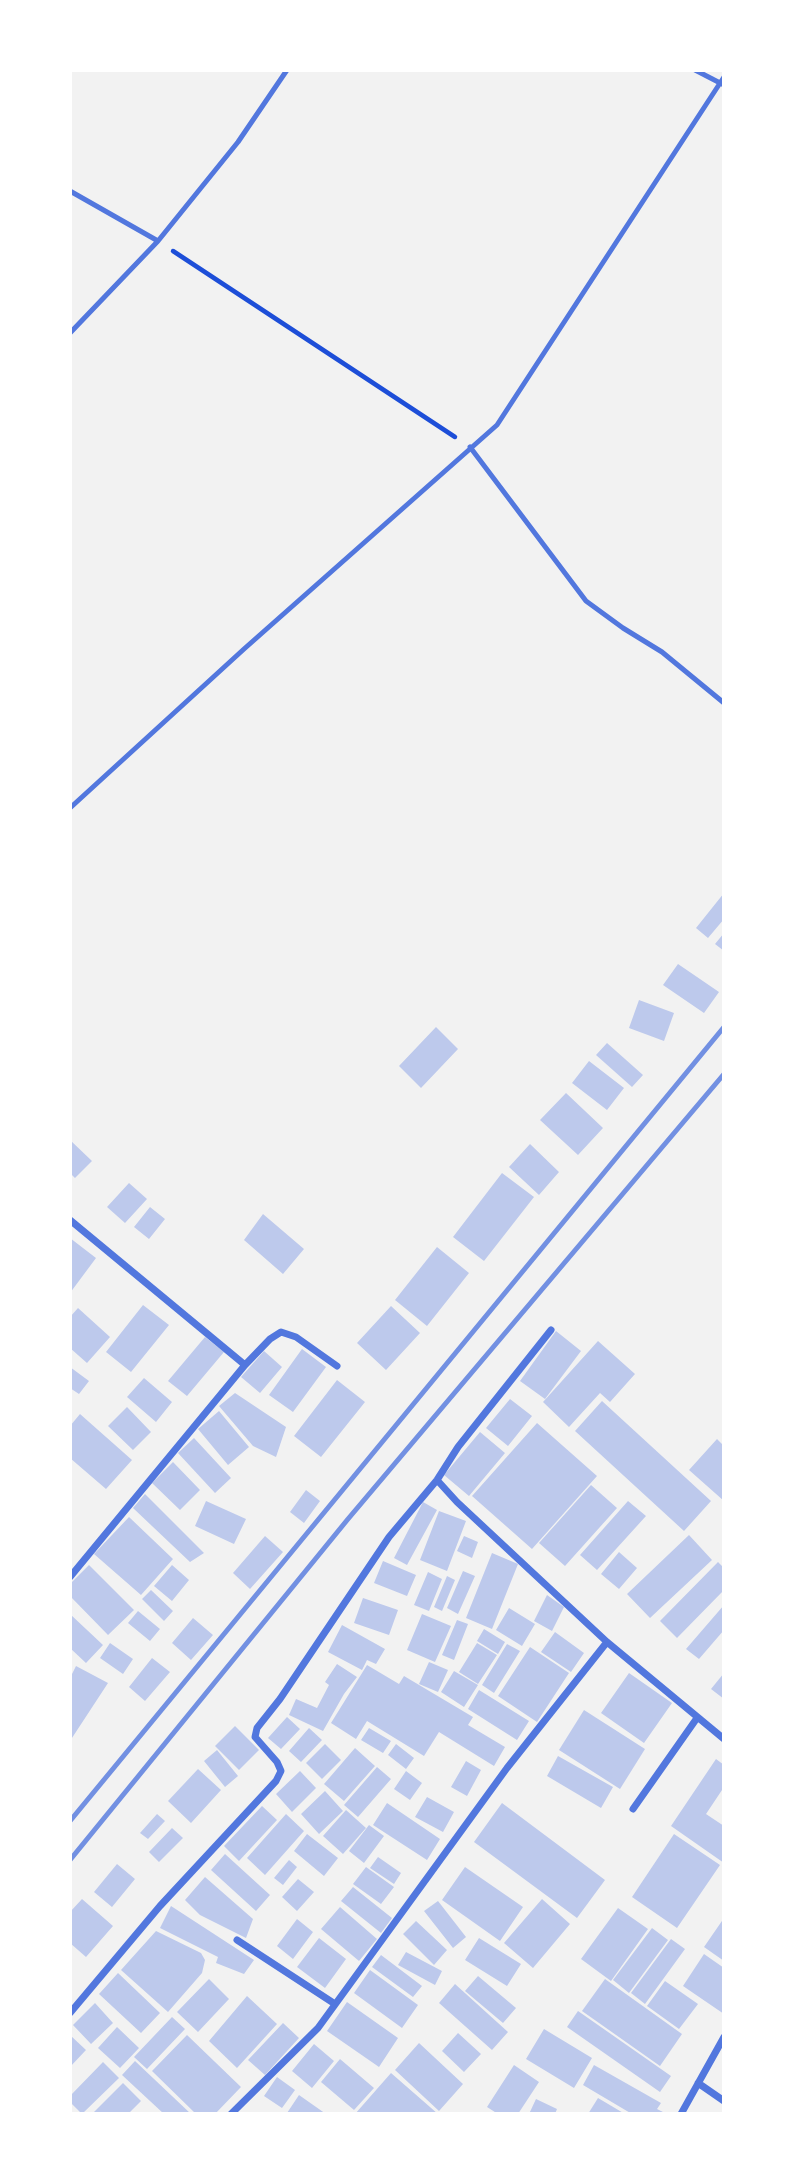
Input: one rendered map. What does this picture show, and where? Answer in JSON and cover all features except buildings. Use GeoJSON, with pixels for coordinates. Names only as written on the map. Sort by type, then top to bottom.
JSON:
{"type":"FeatureCollection","features":[{"type":"Feature","properties":{"kind":"street"},"geometry":{"type":"LineString","coordinates":[[70,1220],[245,1365]]}},
{"type":"Feature","properties":{"kind":"street"},"geometry":{"type":"LineString","coordinates":[[70,2012],[160,1906],[276,1781],[281,1771],[277,1762],[255,1737],[257,1728],[280,1699],[389,1537],[437,1480],[458,1447],[551,1330]]}},
{"type":"Feature","properties":{"kind":"street"},"geometry":{"type":"LineString","coordinates":[[70,1577],[245,1365],[270,1339],[281,1332],[296,1337],[337,1366]]}},
{"type":"Feature","properties":{"kind":"street"},"geometry":{"type":"LineString","coordinates":[[437,1480],[607,1642],[724,1739]]}},
{"type":"Feature","properties":{"kind":"street"},"geometry":{"type":"LineString","coordinates":[[231,2114],[318,2028],[507,1768],[607,1642]]}},
{"type":"Feature","properties":{"kind":"street"},"geometry":{"type":"LineString","coordinates":[[634,1809],[697,1718]]}},
{"type":"Feature","properties":{"kind":"street"},"geometry":{"type":"LineString","coordinates":[[237,1940],[335,2004]]}},
{"type":"Feature","properties":{"kind":"street"},"geometry":{"type":"LineString","coordinates":[[681,2114],[724,2037]]}},
{"type":"Feature","properties":{"kind":"street"},"geometry":{"type":"LineString","coordinates":[[698,2084],[724,2101]]}},
{"type":"Feature","properties":{"kind":"lane"},"geometry":{"type":"LineString","coordinates":[[70,333],[158,241],[238,142],[287,70]]}},
{"type":"Feature","properties":{"kind":"lane"},"geometry":{"type":"LineString","coordinates":[[695,70],[722,84]]}},
{"type":"Feature","properties":{"kind":"lane"},"geometry":{"type":"LineString","coordinates":[[70,808],[497,425],[722,84],[724,77]]}},
{"type":"Feature","properties":{"kind":"lane"},"geometry":{"type":"LineString","coordinates":[[70,191],[158,241]]}},
{"type":"Feature","properties":{"kind":"lane"},"geometry":{"type":"LineString","coordinates":[[471,447],[586,601],[662,652],[724,703]]}},
{"type":"Feature","properties":{"kind":"path"},"geometry":{"type":"LineString","coordinates":[[158,241],[471,447]]}},
{"type":"Feature","properties":{"kind":"railway"},"geometry":{"type":"LineString","coordinates":[[70,1821],[724,1027]]}},
{"type":"Feature","properties":{"kind":"railway"},"geometry":{"type":"LineString","coordinates":[[70,1860],[348,1519],[724,1074]]}}]}
